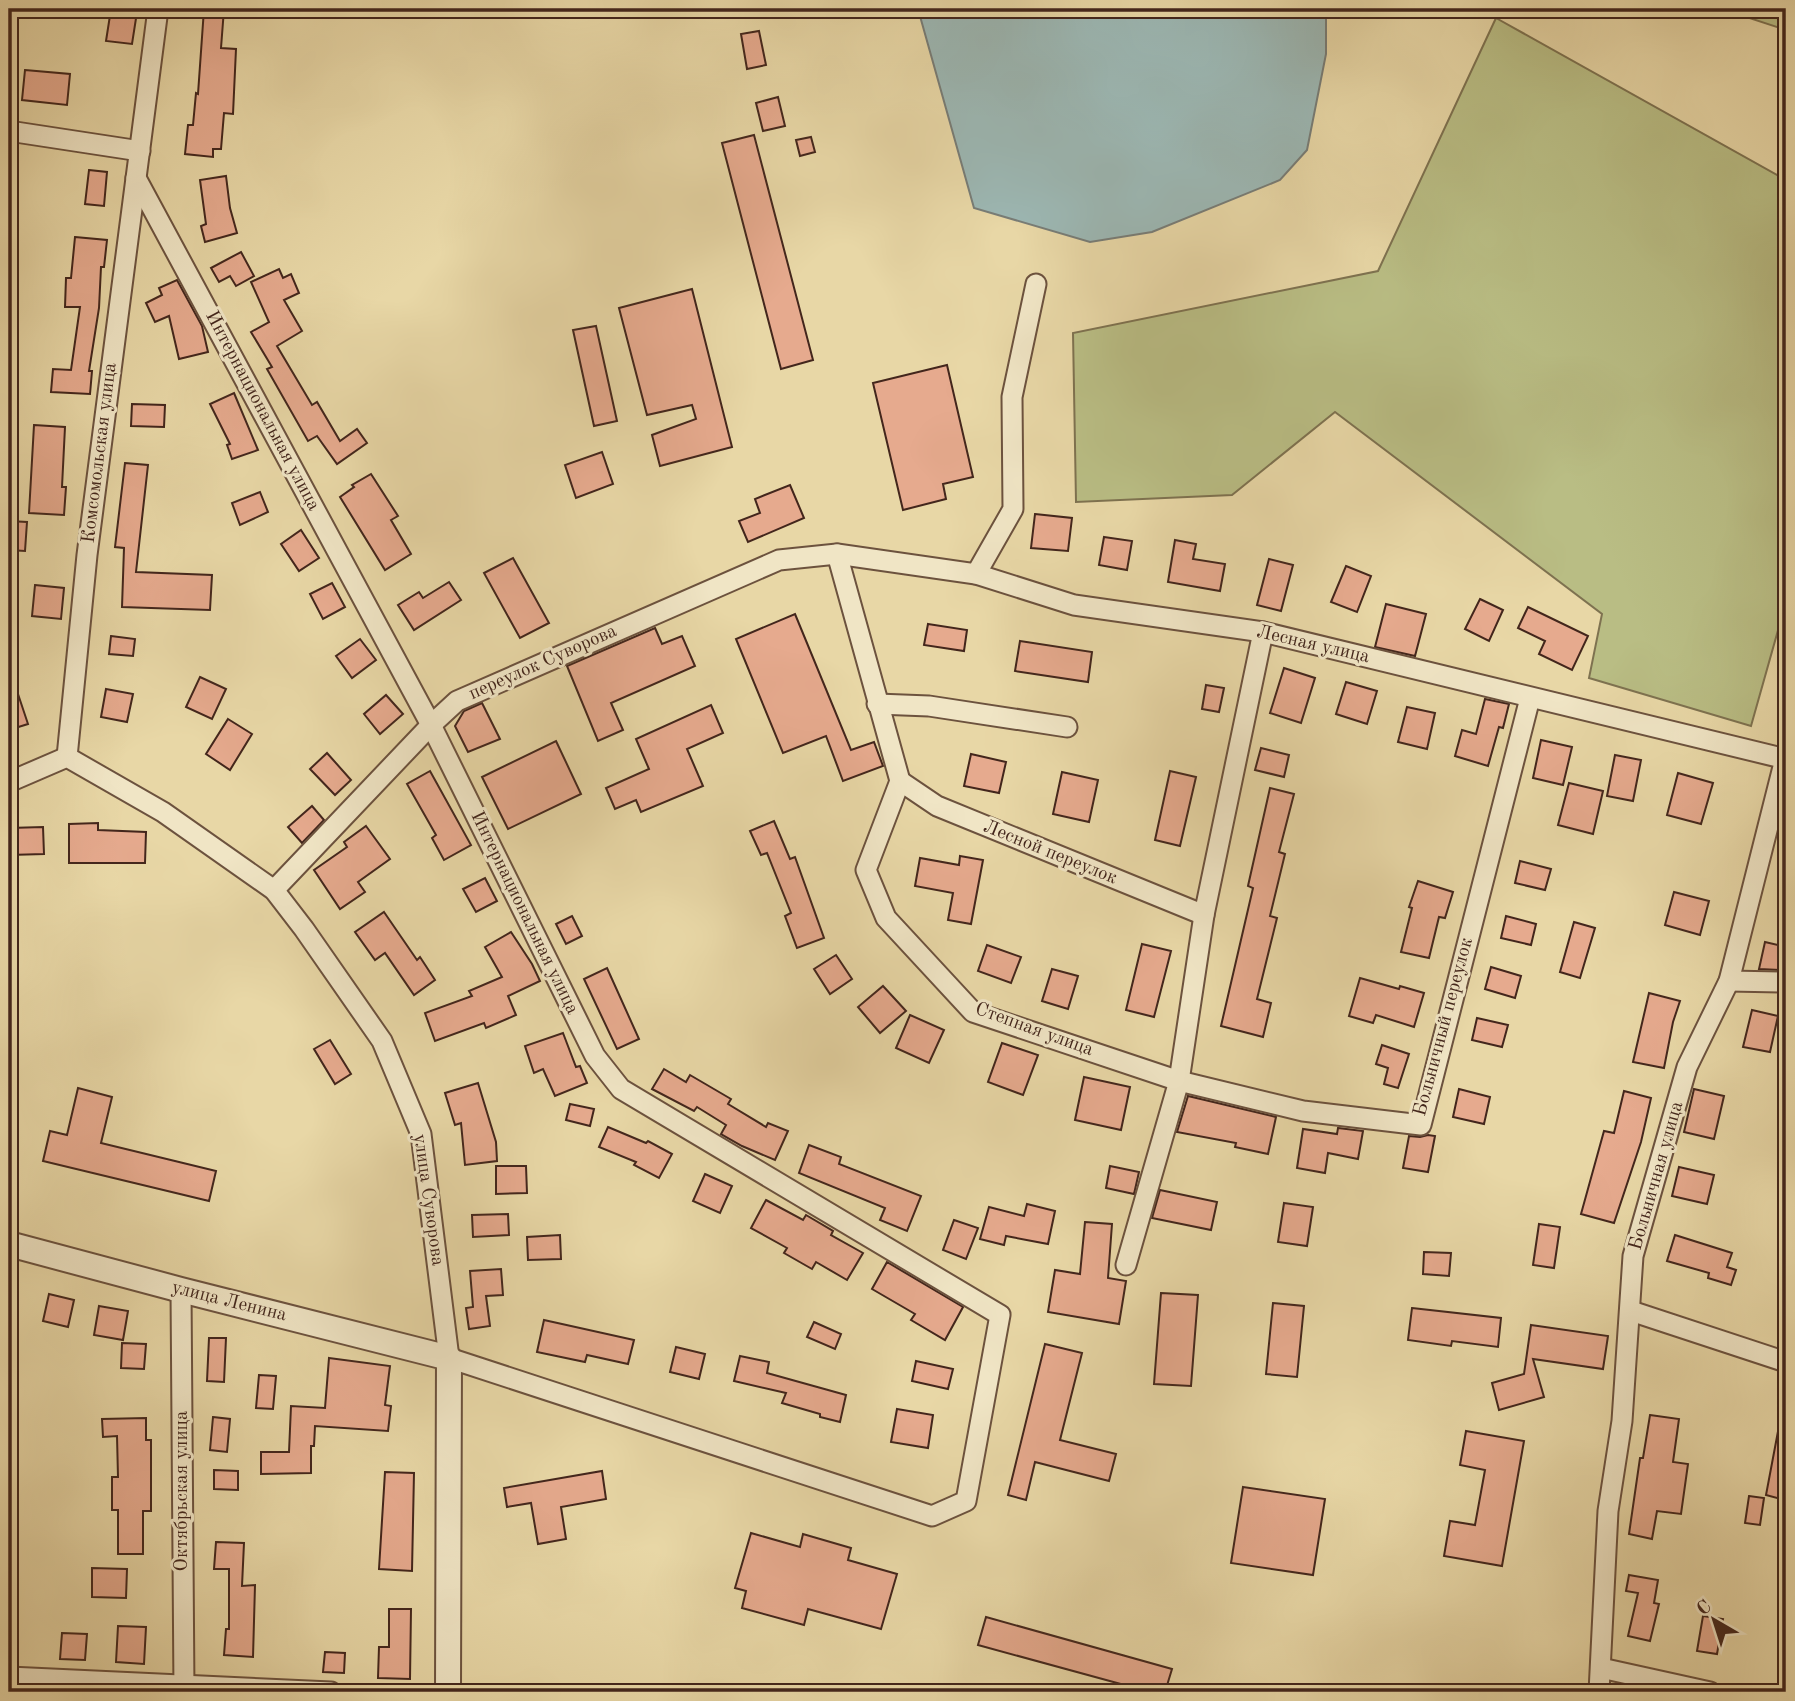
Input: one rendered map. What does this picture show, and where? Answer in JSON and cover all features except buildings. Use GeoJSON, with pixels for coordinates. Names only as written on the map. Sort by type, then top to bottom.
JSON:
{"type":"FeatureCollection","features":[{"type":"Feature","properties":{"kind":"street"},"geometry":{"type":"LineString","coordinates":[[9,131],[140,150],[158,9]]}},
{"type":"Feature","properties":{"kind":"street","name":"Комсомольская улица"},"geometry":{"type":"LineString","coordinates":[[67,757],[87,555],[140,150]]}},
{"type":"Feature","properties":{"kind":"street","name":"Интернациональная улица"},"geometry":{"type":"LineString","coordinates":[[136,178],[431,725],[595,1056],[621,1089],[1000,1315],[966,1501],[932,1516],[449,1358]]}},
{"type":"Feature","properties":{"kind":"street"},"geometry":{"type":"LineString","coordinates":[[976,574],[1013,509],[1012,397],[1036,284]]}},
{"type":"Feature","properties":{"kind":"street"},"geometry":{"type":"LineString","coordinates":[[837,554],[900,782]]}},
{"type":"Feature","properties":{"kind":"street","name":"переулок Суворова"},"geometry":{"type":"LineString","coordinates":[[274,890],[457,701],[779,560],[837,554]]}},
{"type":"Feature","properties":{"kind":"street","name":"Лесная улица"},"geometry":{"type":"LineString","coordinates":[[837,554],[976,574],[1074,605],[1263,632],[1785,759]]}},
{"type":"Feature","properties":{"kind":"street"},"geometry":{"type":"LineString","coordinates":[[1126,1265],[1179,1081],[1204,915],[1263,632]]}},
{"type":"Feature","properties":{"kind":"street","name":"Больничный переулок"},"geometry":{"type":"LineString","coordinates":[[1179,1081],[1303,1111],[1421,1125],[1530,698]]}},
{"type":"Feature","properties":{"kind":"street"},"geometry":{"type":"LineString","coordinates":[[877,704],[929,706],[1067,726]]}},
{"type":"Feature","properties":{"kind":"street"},"geometry":{"type":"LineString","coordinates":[[9,782],[67,757]]}},
{"type":"Feature","properties":{"kind":"street","name":"улица Суворова"},"geometry":{"type":"LineString","coordinates":[[67,757],[163,812],[274,890],[382,1041],[421,1134],[449,1358],[448,1692]]}},
{"type":"Feature","properties":{"kind":"street","name":"Больничная улица"},"geometry":{"type":"LineString","coordinates":[[1599,1692],[1608,1511],[1622,1422],[1633,1256],[1687,1067],[1729,981],[1785,759]]}},
{"type":"Feature","properties":{"kind":"street","name":"Лесной переулок"},"geometry":{"type":"LineString","coordinates":[[900,782],[937,806],[1204,915]]}},
{"type":"Feature","properties":{"kind":"street","name":"Степная улица"},"geometry":{"type":"LineString","coordinates":[[900,782],[866,870],[887,918],[973,1012],[1179,1081]]}},
{"type":"Feature","properties":{"kind":"street"},"geometry":{"type":"LineString","coordinates":[[1729,981],[1786,982]]}},
{"type":"Feature","properties":{"kind":"street","name":"улица Ленина"},"geometry":{"type":"LineString","coordinates":[[9,1244],[449,1358]]}},
{"type":"Feature","properties":{"kind":"street","name":"Октябрьская улица"},"geometry":{"type":"LineString","coordinates":[[181,1290],[183,1689]]}},
{"type":"Feature","properties":{"kind":"street"},"geometry":{"type":"LineString","coordinates":[[1631,1311],[1786,1362]]}},
{"type":"Feature","properties":{"kind":"street"},"geometry":{"type":"LineString","coordinates":[[1601,1668],[1710,1692]]}},
{"type":"Feature","properties":{"kind":"street"},"geometry":{"type":"LineString","coordinates":[[9,1677],[183,1689],[331,1692]]}},
{"type":"Feature","properties":{"kind":"green space"},"geometry":{"type":"Polygon","coordinates":[[[1722,9],[1786,9],[1786,30],[1722,9]]]}},
{"type":"Feature","properties":{"kind":"green space"},"geometry":{"type":"Polygon","coordinates":[[[1496,18],[1786,180],[1786,602],[1751,726],[1589,678],[1602,614],[1335,412],[1232,495],[1076,502],[1073,333],[1378,271],[1496,18]]]}},
{"type":"Feature","properties":{"kind":"water"},"geometry":{"type":"Polygon","coordinates":[[[918,9],[1326,9],[1326,54],[1307,150],[1280,180],[1152,232],[1090,242],[974,208],[918,9]]]}}]}
